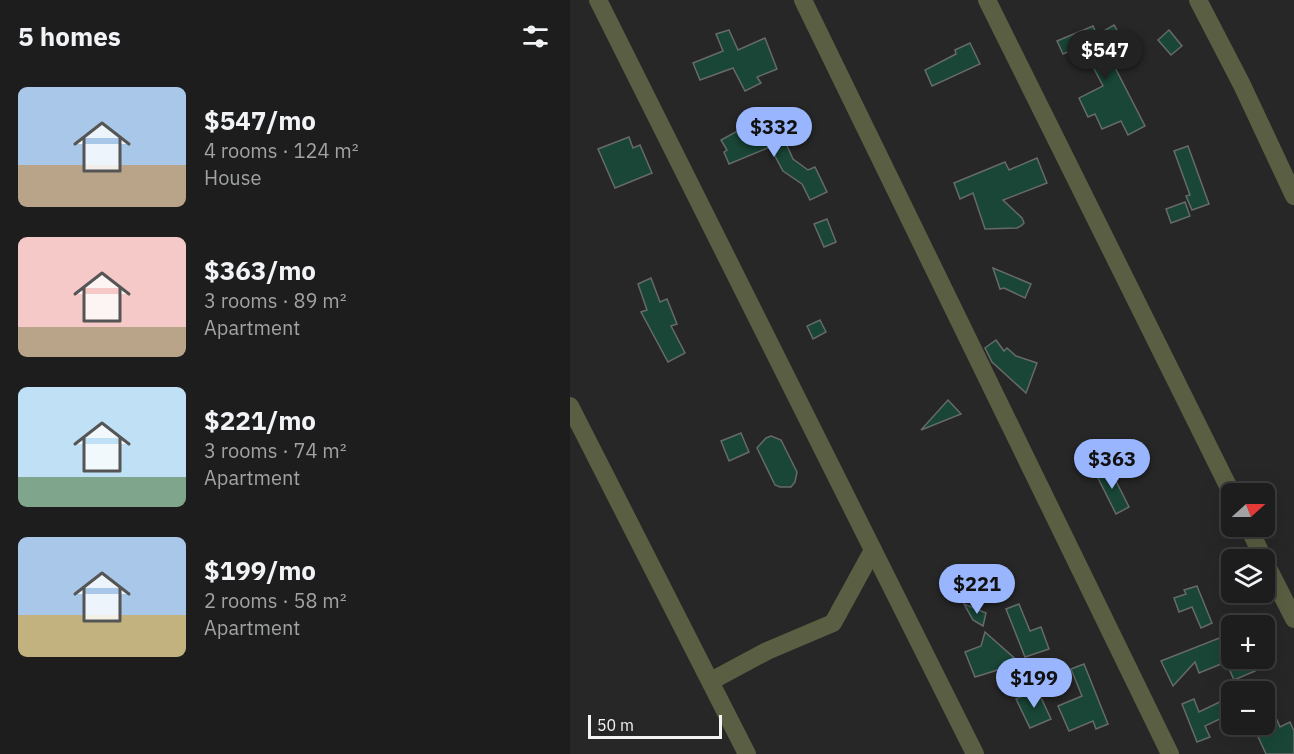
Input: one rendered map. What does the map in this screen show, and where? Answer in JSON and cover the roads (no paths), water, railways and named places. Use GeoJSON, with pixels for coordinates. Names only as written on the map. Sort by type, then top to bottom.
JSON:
{"type":"FeatureCollection","features":[{"type":"Feature","properties":{"kind":"street"},"geometry":{"type":"LineString","coordinates":[[598,0],[975,754]]}},
{"type":"Feature","properties":{"kind":"street"},"geometry":{"type":"LineString","coordinates":[[803,0],[1170,754]]}},
{"type":"Feature","properties":{"kind":"street"},"geometry":{"type":"LineString","coordinates":[[987,0],[1227,483]]}},
{"type":"Feature","properties":{"kind":"street"},"geometry":{"type":"LineString","coordinates":[[1198,0],[1242,85],[1294,196]]}},
{"type":"Feature","properties":{"kind":"street"},"geometry":{"type":"LineString","coordinates":[[570,405],[747,754]]}},
{"type":"Feature","properties":{"kind":"street"},"geometry":{"type":"LineString","coordinates":[[711,681],[767,651],[833,623],[873,550]]}},
{"type":"Feature","properties":{"kind":"street"},"geometry":{"type":"LineString","coordinates":[[1275,582],[1294,619]]}}]}
